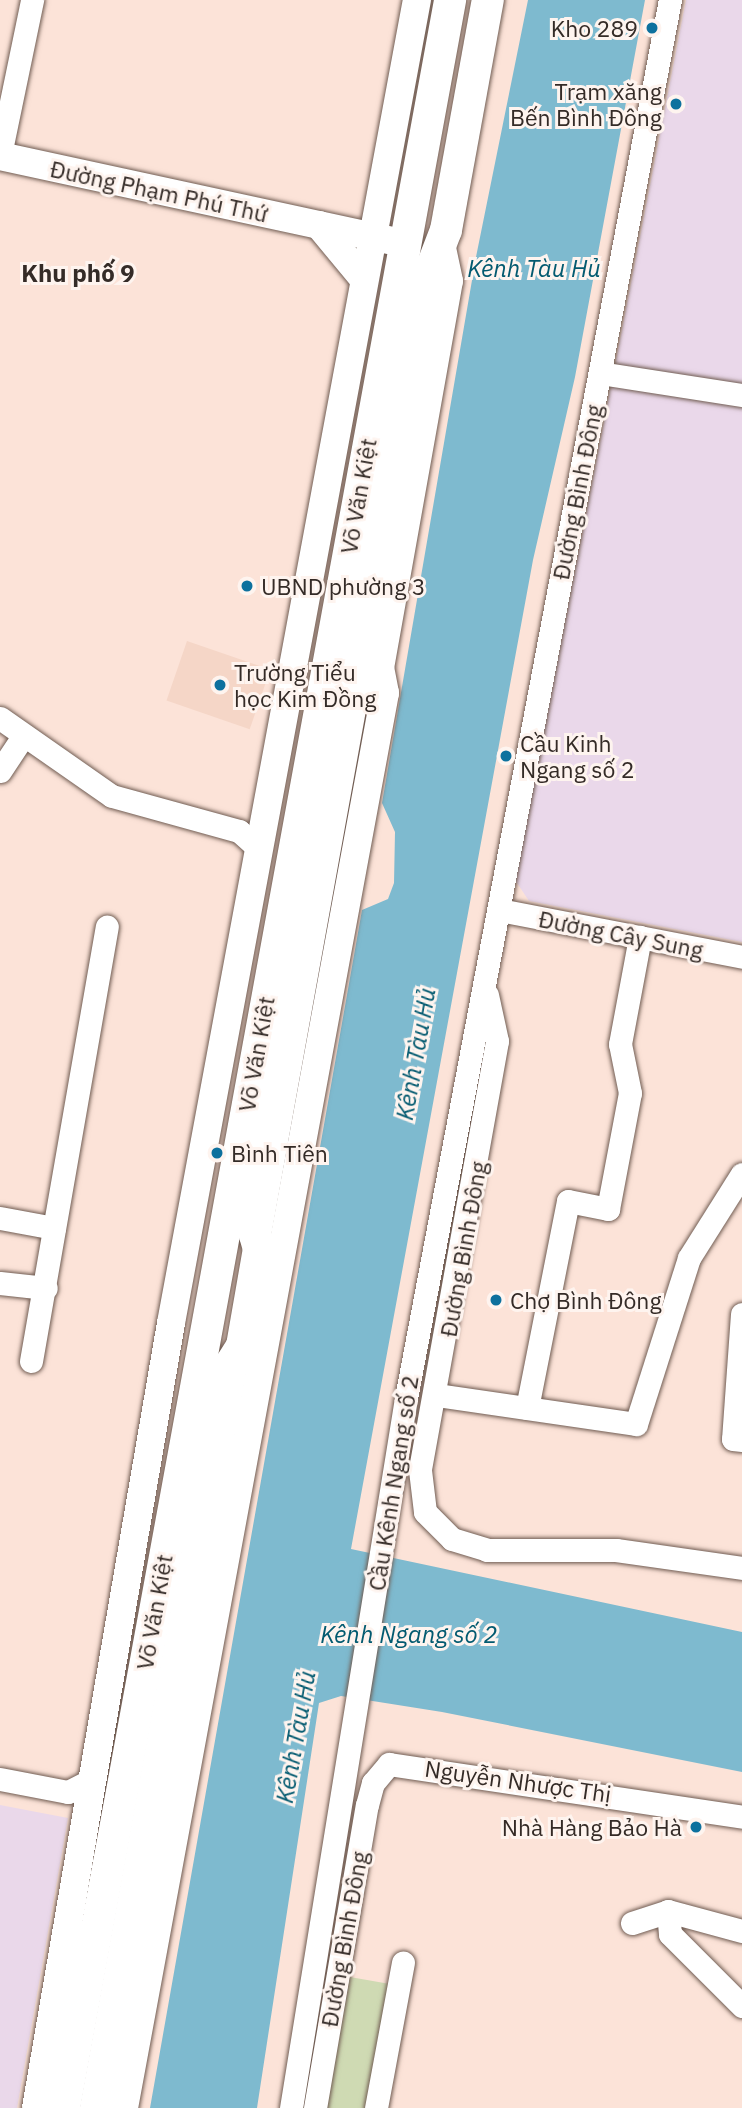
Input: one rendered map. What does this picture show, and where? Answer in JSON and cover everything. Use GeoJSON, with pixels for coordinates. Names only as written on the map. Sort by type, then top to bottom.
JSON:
{"type":"FeatureCollection","features":[{"type":"Feature","properties":{"kind":"highway","name":"Võ Văn Kiệt"},"geometry":{"type":"LineString","coordinates":[[64,2108],[403,243],[450,0]]}},
{"type":"Feature","properties":{"kind":"highway","name":"Võ Văn Kiệt"},"geometry":{"type":"LineString","coordinates":[[96,2108],[232,1362],[242,1346],[259,1249],[255,1235],[428,277],[442,248],[488,0]]}},
{"type":"Feature","properties":{"kind":"highway"},"geometry":{"type":"LineString","coordinates":[[403,243],[442,248]]}},
{"type":"Feature","properties":{"kind":"main road","name":"Võ Văn Kiệt"},"geometry":{"type":"LineString","coordinates":[[36,2108],[88,1817],[249,840],[265,813],[362,277],[364,235],[376,200],[416,0]]}},
{"type":"Feature","properties":{"kind":"main road","name":"Đường Phạm Phú Thứ"},"geometry":{"type":"LineString","coordinates":[[0,155],[319,225],[351,238],[364,235],[403,243]]}},
{"type":"Feature","properties":{"kind":"main road"},"geometry":{"type":"LineString","coordinates":[[362,277],[319,225],[376,200]]}},
{"type":"Feature","properties":{"kind":"main road","name":"Võ Văn Kiệt"},"geometry":{"type":"LineString","coordinates":[[259,1249],[267,1237],[369,691],[380,667],[449,281],[442,248]]}},
{"type":"Feature","properties":{"kind":"main road","name":"Võ Văn Kiệt"},"geometry":{"type":"LineString","coordinates":[[124,2108],[385,693],[380,667]]}},
{"type":"Feature","properties":{"kind":"main road","name":"Võ Văn Kiệt"},"geometry":{"type":"LineString","coordinates":[[111,2108],[245,1367],[242,1346]]}},
{"type":"Feature","properties":{"kind":"street"},"geometry":{"type":"LineString","coordinates":[[0,155],[32,0]]}},
{"type":"Feature","properties":{"kind":"street","name":"Đường Bình Đông"},"geometry":{"type":"LineString","coordinates":[[477,1026],[670,0]]}},
{"type":"Feature","properties":{"kind":"street"},"geometry":{"type":"LineString","coordinates":[[600,373],[742,395]]}},
{"type":"Feature","properties":{"kind":"street"},"geometry":{"type":"LineString","coordinates":[[0,718],[112,796],[249,840]]}},
{"type":"Feature","properties":{"kind":"street"},"geometry":{"type":"LineString","coordinates":[[0,771],[24,735]]}},
{"type":"Feature","properties":{"kind":"street","name":"Đường Cây Sung"},"geometry":{"type":"LineString","coordinates":[[499,910],[742,957]]}},
{"type":"Feature","properties":{"kind":"street"},"geometry":{"type":"LineString","coordinates":[[32,1361],[107,927]]}},
{"type":"Feature","properties":{"kind":"street"},"geometry":{"type":"LineString","coordinates":[[527,1408],[568,1200],[608,1209],[630,1093],[620,1044],[640,937]]}},
{"type":"Feature","properties":{"kind":"street","name":"Đường Bình Đông"},"geometry":{"type":"LineString","coordinates":[[485,984],[497,1041],[437,1395],[420,1470],[425,1512],[452,1539],[487,1550],[616,1550],[742,1568]]}},
{"type":"Feature","properties":{"kind":"street","name":"Cầu Kênh Ngang số 2"},"geometry":{"type":"LineString","coordinates":[[291,2108],[406,1398],[477,1026]]}},
{"type":"Feature","properties":{"kind":"street"},"geometry":{"type":"LineString","coordinates":[[437,1395],[636,1424],[689,1258],[742,1174]]}},
{"type":"Feature","properties":{"kind":"street"},"geometry":{"type":"LineString","coordinates":[[0,1219],[54,1228]]}},
{"type":"Feature","properties":{"kind":"street"},"geometry":{"type":"LineString","coordinates":[[0,1283],[46,1288]]}},
{"type":"Feature","properties":{"kind":"street"},"geometry":{"type":"LineString","coordinates":[[738,1439],[742,1314]]}},
{"type":"Feature","properties":{"kind":"street","name":"Nguyễn Nhược Thị"},"geometry":{"type":"LineString","coordinates":[[381,1773],[389,1764],[543,1782],[742,1817]]}},
{"type":"Feature","properties":{"kind":"street","name":"Đường Bình Đông"},"geometry":{"type":"LineString","coordinates":[[315,2108],[367,1805],[381,1773]]}},
{"type":"Feature","properties":{"kind":"street"},"geometry":{"type":"LineString","coordinates":[[0,1779],[68,1792],[94,1779]]}},
{"type":"Feature","properties":{"kind":"street"},"geometry":{"type":"LineString","coordinates":[[68,1792],[88,1817]]}},
{"type":"Feature","properties":{"kind":"street"},"geometry":{"type":"LineString","coordinates":[[632,1923],[668,1911],[742,1931]]}},
{"type":"Feature","properties":{"kind":"street"},"geometry":{"type":"LineString","coordinates":[[668,1911],[670,1934],[742,2006]]}},
{"type":"Feature","properties":{"kind":"street"},"geometry":{"type":"LineString","coordinates":[[376,2108],[402,1962]]}},
{"type":"Feature","properties":{"kind":"shaded area"},"geometry":{"type":"Polygon","coordinates":[[[686,0],[742,0],[742,942],[529,901],[515,880],[686,0]]]}},
{"type":"Feature","properties":{"kind":"shaded area","name":"Trường Tiểu học Kim Đồng"},"geometry":{"type":"Polygon","coordinates":[[[187,641],[270,670],[250,729],[166,701],[187,641]]]}},
{"type":"Feature","properties":{"kind":"shaded area"},"geometry":{"type":"Polygon","coordinates":[[[0,1805],[68,1818],[17,2108],[0,2108],[0,1805]]]}},
{"type":"Feature","properties":{"kind":"green space"},"geometry":{"type":"Polygon","coordinates":[[[350,1977],[388,1984],[367,2108],[327,2108],[350,1977]]]}},
{"type":"Feature","properties":{"kind":"water","name":"Kênh Tàu Hủ"},"geometry":{"type":"Polygon","coordinates":[[[528,0],[645,0],[575,377],[533,560],[351,1549],[742,1632],[742,1772],[442,1712],[341,1696],[319,1703],[257,2108],[150,2108],[362,910],[388,899],[394,883],[395,832],[382,803],[476,257],[528,0]]]}},
{"type":"Feature","properties":{"kind":"place","name":"Kho 289"},"geometry":{"type":"Point","coordinates":[652,28]}},
{"type":"Feature","properties":{"kind":"place","name":"Trạm xăng Bến Bình Đông"},"geometry":{"type":"Point","coordinates":[676,104]}},
{"type":"Feature","properties":{"kind":"place","name":"UBND phường 3"},"geometry":{"type":"Point","coordinates":[247,586]}},
{"type":"Feature","properties":{"kind":"place","name":"Trường Tiểu học Kim Đồng"},"geometry":{"type":"Point","coordinates":[220,685]}},
{"type":"Feature","properties":{"kind":"place","name":"Cầu Kinh Ngang số 2"},"geometry":{"type":"Point","coordinates":[506,756]}},
{"type":"Feature","properties":{"kind":"place","name":"Bình Tiên"},"geometry":{"type":"Point","coordinates":[217,1153]}},
{"type":"Feature","properties":{"kind":"place","name":"Chợ Bình Đông"},"geometry":{"type":"Point","coordinates":[496,1300]}},
{"type":"Feature","properties":{"kind":"place","name":"Nhà Hàng Bảo Hà"},"geometry":{"type":"Point","coordinates":[696,1827]}},
{"type":"Feature","properties":{"kind":"district","name":"Khu phố 9"},"geometry":{"type":"Point","coordinates":[78,274]}},
{"type":"Feature","properties":{"kind":"water label","name":"Kênh Ngang số 2"},"geometry":{"type":"Point","coordinates":[409,1635]}}]}
